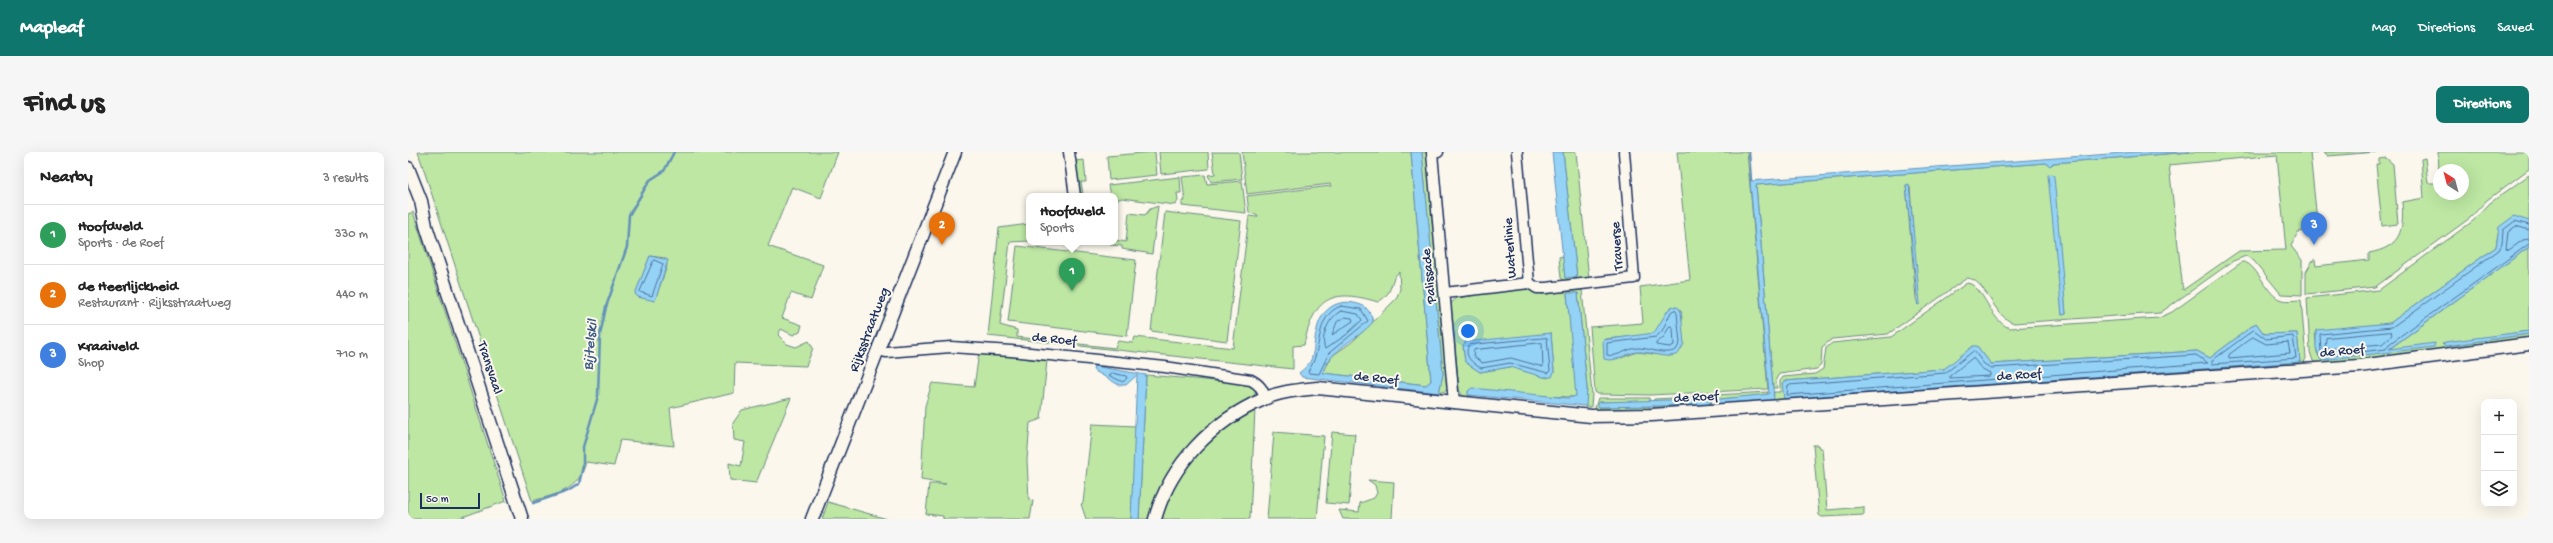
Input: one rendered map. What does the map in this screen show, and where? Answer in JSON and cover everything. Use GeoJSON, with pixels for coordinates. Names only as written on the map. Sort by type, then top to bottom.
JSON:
{"type":"FeatureCollection","features":[{"type":"Feature","properties":{"kind":"street","name":"Rijksstraatweg"},"geometry":{"type":"LineString","coordinates":[[812,519],[955,152]]}},
{"type":"Feature","properties":{"kind":"street"},"geometry":{"type":"LineString","coordinates":[[1069,152],[1075,193]]}},
{"type":"Feature","properties":{"kind":"street","name":"Palissade"},"geometry":{"type":"LineString","coordinates":[[1438,152],[1432,153],[1454,403]]}},
{"type":"Feature","properties":{"kind":"street","name":"Waterlinie"},"geometry":{"type":"LineString","coordinates":[[1445,293],[1529,283],[1517,152]]}},
{"type":"Feature","properties":{"kind":"street","name":"Traverse"},"geometry":{"type":"LineString","coordinates":[[1529,283],[1537,288],[1546,288],[1629,280],[1634,278],[1624,152]]}},
{"type":"Feature","properties":{"kind":"street","name":"Transvaal"},"geometry":{"type":"LineString","coordinates":[[408,168],[417,188],[426,226],[522,519]]}},
{"type":"Feature","properties":{"kind":"street","name":"Transvaal"},"geometry":{"type":"LineString","coordinates":[[408,174],[418,211],[426,226]]}},
{"type":"Feature","properties":{"kind":"street","name":"de Roef"},"geometry":{"type":"LineString","coordinates":[[878,350],[886,352],[951,346],[1165,367],[1251,380],[1259,384],[1264,391],[1265,399],[1287,392],[1318,388],[1591,416],[1715,412],[2359,366],[2529,344]]}},
{"type":"Feature","properties":{"kind":"street"},"geometry":{"type":"LineString","coordinates":[[1155,519],[1158,506],[1173,475],[1192,450],[1212,431],[1265,399]]}},
{"type":"Feature","properties":{"kind":"green space"},"geometry":{"type":"Polygon","coordinates":[[[418,152],[838,152],[821,198],[792,187],[768,246],[823,265],[811,300],[791,293],[782,318],[802,325],[800,332],[793,335],[781,329],[778,335],[787,344],[796,347],[809,341],[813,348],[806,366],[735,363],[734,393],[670,408],[674,446],[620,440],[614,466],[586,462],[583,472],[578,479],[566,490],[532,501],[418,152]],[[650,256],[636,292],[638,297],[655,300],[667,266],[665,258],[650,256]]]}},
{"type":"Feature","properties":{"kind":"green space"},"geometry":{"type":"Polygon","coordinates":[[[1155,152],[1157,175],[1109,180],[1107,156],[1155,152]]]}},
{"type":"Feature","properties":{"kind":"green space"},"geometry":{"type":"Polygon","coordinates":[[[1159,152],[1208,152],[1209,169],[1161,174],[1159,152]]]}},
{"type":"Feature","properties":{"kind":"green space"},"geometry":{"type":"Polygon","coordinates":[[[1212,152],[1239,152],[1242,179],[1211,182],[1208,175],[1215,174],[1212,152]]]}},
{"type":"Feature","properties":{"kind":"green space"},"geometry":{"type":"Polygon","coordinates":[[[1242,152],[1411,152],[1431,381],[1426,385],[1323,373],[1332,356],[1352,342],[1396,299],[1400,289],[1399,272],[1394,279],[1390,290],[1384,298],[1378,302],[1348,296],[1328,300],[1320,307],[1313,316],[1304,345],[1293,346],[1293,369],[988,336],[999,228],[1026,224],[1026,241],[1010,242],[1000,325],[1017,330],[1017,337],[1115,348],[1118,341],[1133,343],[1135,337],[1233,348],[1249,216],[1257,217],[1258,215],[1249,213],[1247,196],[1331,186],[1330,184],[1247,194],[1242,152]]]}},
{"type":"Feature","properties":{"kind":"green space"},"geometry":{"type":"Polygon","coordinates":[[[1422,152],[1428,152],[1448,390],[1439,393],[1443,374],[1422,152]]]}},
{"type":"Feature","properties":{"kind":"green space"},"geometry":{"type":"Polygon","coordinates":[[[1563,152],[1576,152],[1589,279],[1565,281],[1561,278],[1559,257],[1563,256],[1565,278],[1577,277],[1563,152]]]}},
{"type":"Feature","properties":{"kind":"green space"},"geometry":{"type":"Polygon","coordinates":[[[1677,152],[1747,152],[1768,389],[1650,395],[1598,394],[1595,392],[1590,327],[1643,323],[1640,287],[1690,280],[1677,152]],[[1671,307],[1657,332],[1651,335],[1605,339],[1621,358],[1637,352],[1670,356],[1682,320],[1681,310],[1671,307]]]}},
{"type":"Feature","properties":{"kind":"green space"},"geometry":{"type":"Polygon","coordinates":[[[2190,152],[2317,152],[2310,153],[2318,230],[2298,232],[2291,246],[2302,260],[2302,295],[2281,294],[2254,261],[2246,256],[2233,261],[2160,313],[2014,323],[2000,314],[1985,291],[1974,280],[1967,278],[1888,334],[1832,339],[1822,347],[1821,365],[1817,369],[1779,374],[1776,379],[1777,388],[1773,388],[1756,185],[2046,163],[2052,165],[2053,163],[2190,152]],[[2277,155],[2169,165],[2183,290],[2239,251],[2286,250],[2277,155]],[[2052,174],[2062,315],[2066,314],[2052,174]],[[1906,185],[1916,298],[1918,305],[1910,186],[1906,185]]]}},
{"type":"Feature","properties":{"kind":"green space"},"geometry":{"type":"Polygon","coordinates":[[[2324,152],[2377,152],[2328,156],[2324,152]]]}},
{"type":"Feature","properties":{"kind":"green space"},"geometry":{"type":"Polygon","coordinates":[[[2438,152],[2529,152],[2529,169],[2487,200],[2470,218],[2375,287],[2306,294],[2306,272],[2313,260],[2315,260],[2316,266],[2369,260],[2369,253],[2388,247],[2394,242],[2401,229],[2402,202],[2424,198],[2421,159],[2425,158],[2428,183],[2433,183],[2433,200],[2469,200],[2469,164],[2439,164],[2438,152]]]}},
{"type":"Feature","properties":{"kind":"green space"},"geometry":{"type":"Polygon","coordinates":[[[2386,158],[2393,164],[2398,224],[2382,226],[2376,164],[2379,164],[2379,159],[2386,158]]]}},
{"type":"Feature","properties":{"kind":"green space"},"geometry":{"type":"Polygon","coordinates":[[[1084,160],[1086,182],[1081,182],[1083,193],[1079,193],[1075,161],[1084,160]]]}},
{"type":"Feature","properties":{"kind":"green space"},"geometry":{"type":"Polygon","coordinates":[[[1205,175],[1207,184],[1242,181],[1246,213],[1182,206],[1182,201],[1185,201],[1182,177],[1205,175]]]}},
{"type":"Feature","properties":{"kind":"green space"},"geometry":{"type":"Polygon","coordinates":[[[2529,175],[2529,221],[2498,233],[2496,247],[2390,323],[2315,332],[2317,353],[2321,360],[2435,344],[2388,350],[2529,247],[2529,331],[2442,344],[2446,346],[2529,334],[2529,339],[2321,365],[2313,361],[2310,352],[2307,298],[2379,290],[2473,221],[2490,203],[2529,175]]]}},
{"type":"Feature","properties":{"kind":"green space"},"geometry":{"type":"Polygon","coordinates":[[[1180,177],[1181,193],[1177,193],[1178,201],[1175,205],[1122,198],[1118,199],[1118,193],[1109,193],[1108,185],[1180,177]]]}},
{"type":"Feature","properties":{"kind":"green space"},"geometry":{"type":"Polygon","coordinates":[[[1158,206],[1152,254],[1122,249],[1122,246],[1110,245],[1118,245],[1118,241],[1126,242],[1129,213],[1145,215],[1150,209],[1158,206]]]}},
{"type":"Feature","properties":{"kind":"green space"},"geometry":{"type":"Polygon","coordinates":[[[413,212],[506,501],[457,519],[408,519],[408,214],[413,212]]]}},
{"type":"Feature","properties":{"kind":"green space"},"geometry":{"type":"Polygon","coordinates":[[[1165,212],[1241,221],[1227,341],[1151,331],[1165,212]]]}},
{"type":"Feature","properties":{"kind":"green space"},"geometry":{"type":"Polygon","coordinates":[[[1017,246],[1136,260],[1127,336],[1008,322],[1017,246]]]}},
{"type":"Feature","properties":{"kind":"green space"},"geometry":{"type":"Polygon","coordinates":[[[2242,262],[2247,263],[2256,272],[2274,296],[2287,301],[2301,300],[2306,358],[2303,365],[1717,408],[1716,395],[1768,392],[1766,396],[1720,399],[1718,403],[1720,405],[1773,400],[1774,392],[1780,392],[1780,381],[1783,377],[1815,374],[1823,369],[1826,348],[1832,343],[1891,337],[1967,283],[1973,285],[1978,290],[1997,319],[2010,328],[2159,318],[2172,312],[2242,262]],[[2256,323],[2210,358],[2197,351],[1991,364],[1977,346],[1944,369],[1785,381],[1785,400],[2300,362],[2297,333],[2264,334],[2256,323]]]}},
{"type":"Feature","properties":{"kind":"green space"},"geometry":{"type":"Polygon","coordinates":[[[1528,287],[1542,294],[1582,290],[1592,394],[1591,407],[1585,407],[1587,388],[1578,293],[1567,294],[1577,394],[1575,397],[1468,395],[1470,396],[1465,399],[1459,390],[1451,303],[1457,298],[1528,287]],[[1551,333],[1463,346],[1465,362],[1480,372],[1510,367],[1548,378],[1554,372],[1551,333]]]}},
{"type":"Feature","properties":{"kind":"green space"},"geometry":{"type":"Polygon","coordinates":[[[979,353],[1047,361],[1041,419],[1030,423],[1027,460],[1029,500],[1033,501],[1030,519],[943,519],[943,516],[926,514],[929,484],[946,484],[921,480],[925,406],[932,383],[974,387],[979,353]]]}},
{"type":"Feature","properties":{"kind":"green space"},"geometry":{"type":"Polygon","coordinates":[[[1146,375],[1253,384],[1256,389],[1253,400],[1203,433],[1150,519],[1139,519],[1146,375]]]}},
{"type":"Feature","properties":{"kind":"green space"},"geometry":{"type":"Polygon","coordinates":[[[1711,396],[1712,407],[1654,412],[1654,406],[1708,405],[1711,403],[1706,399],[1654,402],[1654,399],[1711,396]]]}},
{"type":"Feature","properties":{"kind":"green space"},"geometry":{"type":"Polygon","coordinates":[[[791,398],[756,483],[730,480],[729,463],[741,466],[745,442],[734,440],[733,423],[742,410],[791,398]]]}},
{"type":"Feature","properties":{"kind":"green space"},"geometry":{"type":"Polygon","coordinates":[[[1598,398],[1649,398],[1650,402],[1600,402],[1597,404],[1599,407],[1650,406],[1650,412],[1598,411],[1595,408],[1598,398]]]}},
{"type":"Feature","properties":{"kind":"green space"},"geometry":{"type":"Polygon","coordinates":[[[1255,409],[1250,519],[1158,519],[1173,485],[1196,455],[1223,429],[1255,409]]]}},
{"type":"Feature","properties":{"kind":"green space"},"geometry":{"type":"Polygon","coordinates":[[[1092,424],[1136,426],[1131,519],[1086,519],[1081,504],[1083,503],[1092,424]]]}},
{"type":"Feature","properties":{"kind":"green space"},"geometry":{"type":"Polygon","coordinates":[[[1274,432],[1324,436],[1317,519],[1267,519],[1274,432]]]}},
{"type":"Feature","properties":{"kind":"green space"},"geometry":{"type":"Polygon","coordinates":[[[1332,432],[1355,434],[1349,505],[1326,503],[1332,432]]]}},
{"type":"Feature","properties":{"kind":"green space"},"geometry":{"type":"Polygon","coordinates":[[[1813,445],[1818,445],[1819,448],[1822,448],[1827,510],[1864,507],[1864,515],[1822,517],[1819,515],[1813,445]]]}},
{"type":"Feature","properties":{"kind":"green space"},"geometry":{"type":"Polygon","coordinates":[[[1368,480],[1394,482],[1392,519],[1343,519],[1339,510],[1359,512],[1360,503],[1374,498],[1377,493],[1375,485],[1368,480]]]}},
{"type":"Feature","properties":{"kind":"green space"},"geometry":{"type":"Polygon","coordinates":[[[828,502],[887,519],[822,519],[828,502]]]}},
{"type":"Feature","properties":{"kind":"water"},"geometry":{"type":"Polygon","coordinates":[[[1411,152],[1422,152],[1443,374],[1439,393],[1302,377],[1299,373],[1307,366],[1311,359],[1319,321],[1333,306],[1346,302],[1361,305],[1366,308],[1371,315],[1373,322],[1331,357],[1323,373],[1426,385],[1431,381],[1411,152]]]}},
{"type":"Feature","properties":{"kind":"water"},"geometry":{"type":"Polygon","coordinates":[[[1552,152],[1563,152],[1577,277],[1565,278],[1552,152]]]}},
{"type":"Feature","properties":{"kind":"water"},"geometry":{"type":"Polygon","coordinates":[[[2136,152],[2190,152],[2053,163],[2050,166],[2046,163],[1756,185],[1774,400],[1720,405],[1717,402],[1720,399],[1769,394],[1750,181],[2136,152]]]}},
{"type":"Feature","properties":{"kind":"water"},"geometry":{"type":"Polygon","coordinates":[[[2051,174],[2054,176],[2066,314],[2062,315],[2048,175],[2051,174]]]}},
{"type":"Feature","properties":{"kind":"water"},"geometry":{"type":"Polygon","coordinates":[[[1909,184],[1920,304],[1918,305],[1906,185],[1909,184]]]}},
{"type":"Feature","properties":{"kind":"water"},"geometry":{"type":"Polygon","coordinates":[[[2514,216],[2529,221],[2529,247],[2389,349],[2435,343],[2434,347],[2321,360],[2316,348],[2316,330],[2390,323],[2496,247],[2499,227],[2514,216]]]}},
{"type":"Feature","properties":{"kind":"water"},"geometry":{"type":"Polygon","coordinates":[[[650,256],[668,260],[655,301],[638,297],[635,294],[650,256]]]}},
{"type":"Feature","properties":{"kind":"water"},"geometry":{"type":"Polygon","coordinates":[[[1567,293],[1578,293],[1587,388],[1586,406],[1468,395],[1468,391],[1472,388],[1568,398],[1576,396],[1567,293]]]}},
{"type":"Feature","properties":{"kind":"water"},"geometry":{"type":"Polygon","coordinates":[[[1673,306],[1679,308],[1681,312],[1684,344],[1678,354],[1673,356],[1663,356],[1637,352],[1613,360],[1604,359],[1603,340],[1654,333],[1668,310],[1673,306]]]}},
{"type":"Feature","properties":{"kind":"water"},"geometry":{"type":"Polygon","coordinates":[[[2256,323],[2264,334],[2297,333],[2300,362],[1784,399],[1782,383],[1785,381],[1944,369],[1973,346],[1977,346],[1991,364],[2197,351],[2210,358],[2256,323]]]}},
{"type":"Feature","properties":{"kind":"water"},"geometry":{"type":"Polygon","coordinates":[[[2529,331],[2529,334],[2446,346],[2443,345],[2445,342],[2529,331]]]}},
{"type":"Feature","properties":{"kind":"water"},"geometry":{"type":"Polygon","coordinates":[[[1551,333],[1554,372],[1552,377],[1543,377],[1510,367],[1480,372],[1465,362],[1463,346],[1465,342],[1551,333]]]}},
{"type":"Feature","properties":{"kind":"water"},"geometry":{"type":"Polygon","coordinates":[[[1094,366],[1146,375],[1139,519],[1131,519],[1137,375],[1126,385],[1119,385],[1093,370],[1094,366]]]}},
{"type":"Feature","properties":{"kind":"water"},"geometry":{"type":"Polygon","coordinates":[[[1706,399],[1711,401],[1708,405],[1599,407],[1597,404],[1600,402],[1706,399]]]}},
{"type":"Feature","properties":{"kind":"waterway","name":"Bijtelskil"},"geometry":{"type":"LineString","coordinates":[[533,503],[568,491],[579,484],[583,466],[583,447],[598,396],[600,335],[606,307],[627,247],[629,215],[650,180],[664,171],[674,152]]}},
{"type":"Feature","properties":{"kind":"waterway"},"geometry":{"type":"LineString","coordinates":[[1749,152],[1751,180]]}},
{"type":"Feature","properties":{"kind":"place","name":"de Heerlijckheid"},"geometry":{"type":"Point","coordinates":[942,245]}},
{"type":"Feature","properties":{"kind":"place","name":"Kraaiveld"},"geometry":{"type":"Point","coordinates":[2314,245]}},
{"type":"Feature","properties":{"kind":"place","name":"Hoofdveld"},"geometry":{"type":"Point","coordinates":[1072,291]}}]}
